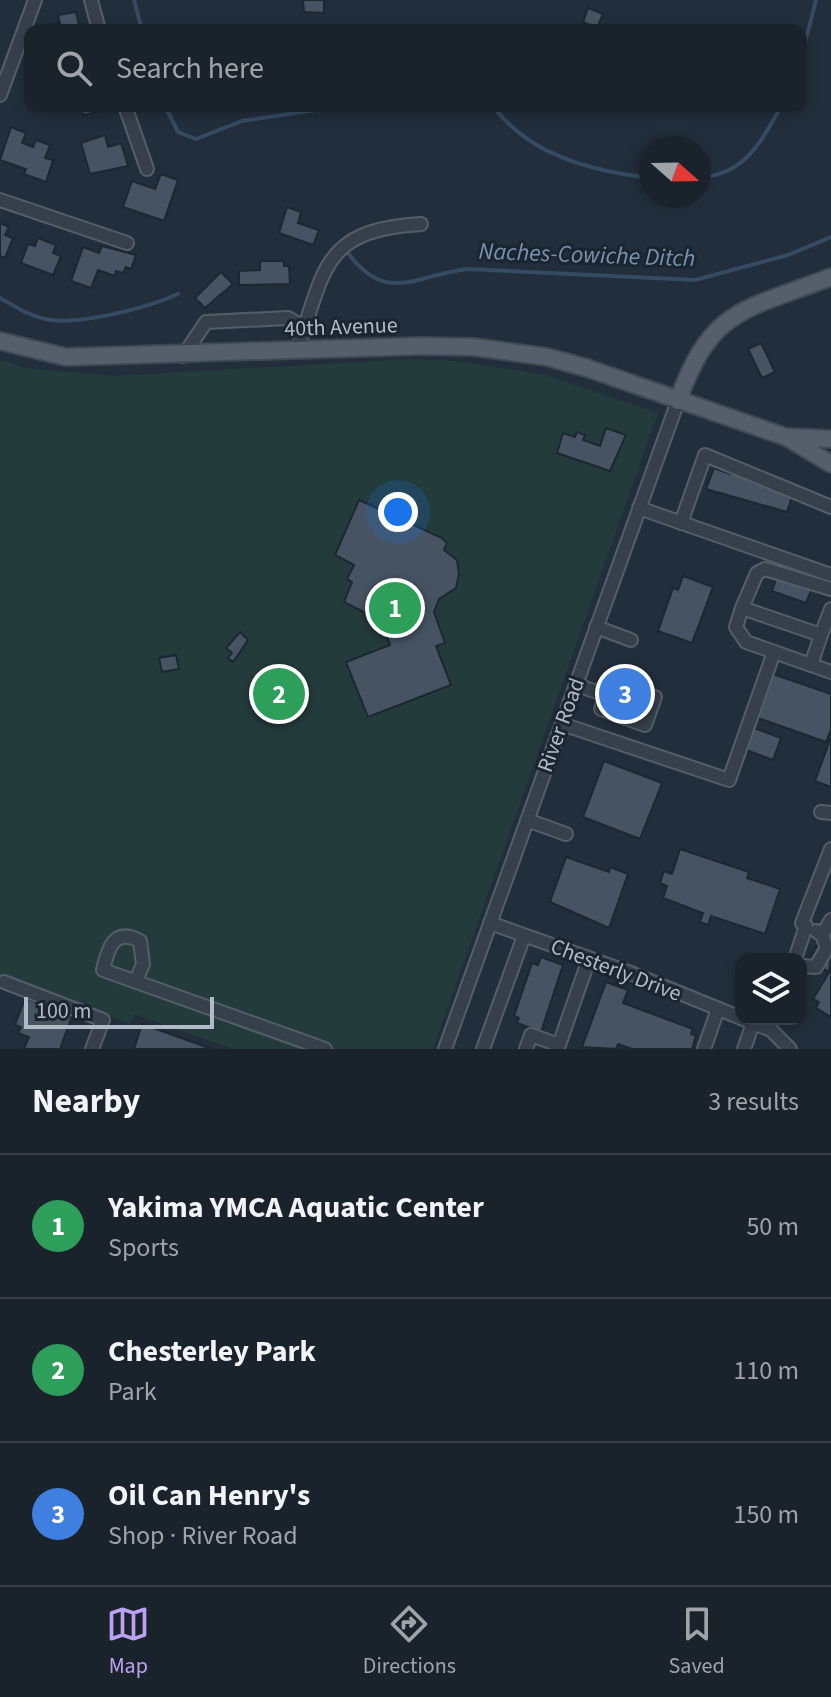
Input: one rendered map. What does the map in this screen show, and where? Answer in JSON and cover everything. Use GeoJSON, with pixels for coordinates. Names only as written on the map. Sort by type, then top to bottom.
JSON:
{"type":"FeatureCollection","features":[{"type":"Feature","properties":{"kind":"main road"},"geometry":{"type":"LineString","coordinates":[[678,401],[688,373],[717,326],[751,308],[831,277]]}},
{"type":"Feature","properties":{"kind":"main road","name":"40th Avenue"},"geometry":{"type":"LineString","coordinates":[[0,341],[66,357],[474,347],[547,357],[786,437]]}},
{"type":"Feature","properties":{"kind":"main road"},"geometry":{"type":"LineString","coordinates":[[786,437],[831,439]]}},
{"type":"Feature","properties":{"kind":"main road"},"geometry":{"type":"LineString","coordinates":[[786,437],[831,464]]}},
{"type":"Feature","properties":{"kind":"street"},"geometry":{"type":"LineString","coordinates":[[26,24],[35,0]]}},
{"type":"Feature","properties":{"kind":"street"},"geometry":{"type":"LineString","coordinates":[[91,0],[97,24]]}},
{"type":"Feature","properties":{"kind":"street"},"geometry":{"type":"LineString","coordinates":[[0,94],[24,30]]}},
{"type":"Feature","properties":{"kind":"street"},"geometry":{"type":"LineString","coordinates":[[127,112],[147,169]]}},
{"type":"Feature","properties":{"kind":"street"},"geometry":{"type":"LineString","coordinates":[[0,200],[127,243]]}},
{"type":"Feature","properties":{"kind":"street"},"geometry":{"type":"LineString","coordinates":[[297,351],[326,268],[335,252],[354,237],[383,226],[421,224]]}},
{"type":"Feature","properties":{"kind":"street"},"geometry":{"type":"LineString","coordinates":[[183,356],[206,322],[288,318],[305,328]]}},
{"type":"Feature","properties":{"kind":"street","name":"River Road"},"geometry":{"type":"LineString","coordinates":[[445,1049],[678,401]]}},
{"type":"Feature","properties":{"kind":"street"},"geometry":{"type":"LineString","coordinates":[[681,523],[705,455],[831,507]]}},
{"type":"Feature","properties":{"kind":"street"},"geometry":{"type":"LineString","coordinates":[[815,498],[831,500]]}},
{"type":"Feature","properties":{"kind":"street"},"geometry":{"type":"LineString","coordinates":[[639,508],[831,575]]}},
{"type":"Feature","properties":{"kind":"street"},"geometry":{"type":"LineString","coordinates":[[831,589],[765,569],[757,573],[736,627],[746,642],[831,672]]}},
{"type":"Feature","properties":{"kind":"street"},"geometry":{"type":"LineString","coordinates":[[742,608],[821,635]]}},
{"type":"Feature","properties":{"kind":"street"},"geometry":{"type":"LineString","coordinates":[[811,665],[831,609]]}},
{"type":"Feature","properties":{"kind":"street"},"geometry":{"type":"LineString","coordinates":[[596,627],[631,640]]}},
{"type":"Feature","properties":{"kind":"street"},"geometry":{"type":"LineString","coordinates":[[562,724],[729,780],[774,652]]}},
{"type":"Feature","properties":{"kind":"street"},"geometry":{"type":"LineString","coordinates":[[611,680],[601,709],[645,725],[655,697]]}},
{"type":"Feature","properties":{"kind":"street"},"geometry":{"type":"LineString","coordinates":[[576,685],[606,695]]}},
{"type":"Feature","properties":{"kind":"street"},"geometry":{"type":"LineString","coordinates":[[527,820],[566,834]]}},
{"type":"Feature","properties":{"kind":"street"},"geometry":{"type":"LineString","coordinates":[[807,966],[816,967],[827,948],[822,935],[802,923],[831,849]]}},
{"type":"Feature","properties":{"kind":"street"},"geometry":{"type":"LineString","coordinates":[[822,935],[831,920]]}},
{"type":"Feature","properties":{"kind":"street","name":"Chesterly Drive"},"geometry":{"type":"LineString","coordinates":[[490,923],[735,1016]]}},
{"type":"Feature","properties":{"kind":"street"},"geometry":{"type":"LineString","coordinates":[[797,953],[806,926]]}},
{"type":"Feature","properties":{"kind":"street"},"geometry":{"type":"LineString","coordinates":[[483,1049],[524,936]]}},
{"type":"Feature","properties":{"kind":"street"},"geometry":{"type":"LineString","coordinates":[[526,1049],[531,1035],[559,1045],[589,959]]}},
{"type":"Feature","properties":{"kind":"street"},"geometry":{"type":"LineString","coordinates":[[136,981],[325,1049]]}},
{"type":"Feature","properties":{"kind":"street"},"geometry":{"type":"LineString","coordinates":[[4,982],[103,1020],[92,1049]]}},
{"type":"Feature","properties":{"kind":"street"},"geometry":{"type":"LineString","coordinates":[[704,1049],[718,1009]]}},
{"type":"Feature","properties":{"kind":"street"},"geometry":{"type":"LineString","coordinates":[[744,1049],[746,1025]]}},
{"type":"Feature","properties":{"kind":"street","name":"Chesterly Drive"},"geometry":{"type":"LineString","coordinates":[[773,1025],[790,1049]]}},
{"type":"Feature","properties":{"kind":"green space"},"geometry":{"type":"Polygon","coordinates":[[[0,359],[24,368],[113,376],[410,359],[456,361],[546,375],[658,413],[433,1049],[233,1049],[134,1014],[130,1024],[0,974],[0,359]]]}},
{"type":"Feature","properties":{"kind":"building"},"geometry":{"type":"Polygon","coordinates":[[[303,0],[324,0],[324,13],[304,12],[303,0]]]}},
{"type":"Feature","properties":{"kind":"building"},"geometry":{"type":"Polygon","coordinates":[[[588,8],[603,14],[599,24],[583,22],[588,8]]]}},
{"type":"Feature","properties":{"kind":"building"},"geometry":{"type":"Polygon","coordinates":[[[76,12],[79,24],[55,24],[60,23],[58,15],[76,12]]]}},
{"type":"Feature","properties":{"kind":"building"},"geometry":{"type":"Polygon","coordinates":[[[11,127],[26,133],[22,143],[33,147],[36,140],[50,145],[45,158],[53,160],[46,182],[24,174],[26,169],[0,160],[11,127]]]}},
{"type":"Feature","properties":{"kind":"building"},"geometry":{"type":"Polygon","coordinates":[[[105,135],[108,147],[121,143],[128,166],[90,174],[81,143],[105,135]]]}},
{"type":"Feature","properties":{"kind":"building"},"geometry":{"type":"Polygon","coordinates":[[[161,174],[178,180],[164,221],[123,207],[132,181],[155,189],[161,174]]]}},
{"type":"Feature","properties":{"kind":"building"},"geometry":{"type":"Polygon","coordinates":[[[287,207],[301,212],[298,223],[319,230],[313,245],[279,233],[287,207]]]}},
{"type":"Feature","properties":{"kind":"building"},"geometry":{"type":"Polygon","coordinates":[[[0,223],[9,227],[5,235],[13,238],[5,258],[0,256],[0,223]]]}},
{"type":"Feature","properties":{"kind":"building"},"geometry":{"type":"Polygon","coordinates":[[[38,238],[56,245],[53,253],[61,256],[53,275],[21,263],[28,244],[35,246],[38,238]]]}},
{"type":"Feature","properties":{"kind":"building"},"geometry":{"type":"Polygon","coordinates":[[[102,246],[136,255],[131,269],[126,267],[123,273],[116,271],[115,276],[98,270],[91,288],[71,281],[83,247],[99,253],[102,246]]]}},
{"type":"Feature","properties":{"kind":"building"},"geometry":{"type":"Polygon","coordinates":[[[260,261],[284,261],[284,266],[289,266],[290,284],[239,285],[239,271],[260,270],[260,261]]]}},
{"type":"Feature","properties":{"kind":"building"},"geometry":{"type":"Polygon","coordinates":[[[221,272],[233,284],[205,308],[195,298],[221,272]]]}},
{"type":"Feature","properties":{"kind":"building"},"geometry":{"type":"Polygon","coordinates":[[[761,343],[775,372],[762,378],[748,349],[761,343]]]}},
{"type":"Feature","properties":{"kind":"building"},"geometry":{"type":"Polygon","coordinates":[[[606,428],[626,435],[610,471],[557,453],[563,433],[575,437],[577,432],[585,435],[583,440],[600,446],[606,428]]]}},
{"type":"Feature","properties":{"kind":"building"},"geometry":{"type":"Polygon","coordinates":[[[714,468],[730,474],[732,469],[793,494],[787,512],[706,489],[714,468]]]}},
{"type":"Feature","properties":{"kind":"building"},"geometry":{"type":"Polygon","coordinates":[[[359,500],[442,538],[447,543],[444,550],[457,560],[459,574],[456,588],[439,599],[434,612],[445,643],[436,646],[451,685],[368,717],[346,662],[390,645],[381,621],[344,602],[352,582],[347,579],[354,565],[335,555],[359,500]]]}},
{"type":"Feature","properties":{"kind":"building"},"geometry":{"type":"Polygon","coordinates":[[[683,576],[713,587],[692,643],[658,631],[673,588],[678,590],[683,576]]]}},
{"type":"Feature","properties":{"kind":"building"},"geometry":{"type":"Polygon","coordinates":[[[777,577],[811,590],[806,603],[772,591],[777,577]]]}},
{"type":"Feature","properties":{"kind":"building"},"geometry":{"type":"Polygon","coordinates":[[[240,632],[248,640],[233,662],[228,658],[232,653],[226,648],[240,632]]]}},
{"type":"Feature","properties":{"kind":"building"},"geometry":{"type":"Polygon","coordinates":[[[176,655],[179,669],[162,672],[159,658],[176,655]]]}},
{"type":"Feature","properties":{"kind":"building"},"geometry":{"type":"Polygon","coordinates":[[[773,674],[831,694],[831,729],[826,742],[758,718],[773,674]]]}},
{"type":"Feature","properties":{"kind":"building"},"geometry":{"type":"Polygon","coordinates":[[[620,677],[639,684],[631,710],[611,703],[620,677]]]}},
{"type":"Feature","properties":{"kind":"building"},"geometry":{"type":"Polygon","coordinates":[[[754,728],[781,738],[773,760],[746,750],[754,728]]]}},
{"type":"Feature","properties":{"kind":"building"},"geometry":{"type":"Polygon","coordinates":[[[831,737],[831,787],[815,781],[831,737]]]}},
{"type":"Feature","properties":{"kind":"building"},"geometry":{"type":"Polygon","coordinates":[[[604,761],[662,783],[640,839],[583,817],[604,761]]]}},
{"type":"Feature","properties":{"kind":"building"},"geometry":{"type":"Polygon","coordinates":[[[680,849],[749,872],[747,878],[780,889],[765,934],[711,916],[708,925],[700,922],[703,913],[663,898],[667,886],[660,883],[664,871],[672,874],[680,849]]]}},
{"type":"Feature","properties":{"kind":"building"},"geometry":{"type":"Polygon","coordinates":[[[566,857],[609,872],[610,867],[628,874],[609,928],[550,902],[566,857]]]}},
{"type":"Feature","properties":{"kind":"building"},"geometry":{"type":"Polygon","coordinates":[[[817,946],[831,954],[829,972],[809,960],[817,946]]]}},
{"type":"Feature","properties":{"kind":"building"},"geometry":{"type":"Polygon","coordinates":[[[541,957],[563,965],[541,1032],[517,1023],[519,1018],[514,1016],[532,963],[538,965],[541,957]]]}},
{"type":"Feature","properties":{"kind":"building"},"geometry":{"type":"Polygon","coordinates":[[[831,969],[831,1017],[816,1008],[819,1002],[813,999],[831,969]]]}},
{"type":"Feature","properties":{"kind":"building"},"geometry":{"type":"Polygon","coordinates":[[[606,982],[628,990],[623,1003],[693,1029],[691,1034],[696,1036],[692,1049],[632,1049],[618,1044],[616,1049],[582,1047],[606,982]]]}},
{"type":"Feature","properties":{"kind":"building"},"geometry":{"type":"Polygon","coordinates":[[[25,998],[72,1016],[60,1049],[24,1049],[29,1037],[18,1033],[21,1027],[15,1025],[25,998]]]}},
{"type":"Feature","properties":{"kind":"building"},"geometry":{"type":"Polygon","coordinates":[[[142,1024],[212,1049],[134,1049],[142,1024]]]}},
{"type":"Feature","properties":{"kind":"waterway"},"geometry":{"type":"LineString","coordinates":[[134,0],[140,24]]}},
{"type":"Feature","properties":{"kind":"waterway"},"geometry":{"type":"LineString","coordinates":[[807,35],[816,0]]}},
{"type":"Feature","properties":{"kind":"waterway"},"geometry":{"type":"LineString","coordinates":[[168,112],[178,132],[196,139],[242,121],[302,112]]}},
{"type":"Feature","properties":{"kind":"waterway"},"geometry":{"type":"LineString","coordinates":[[498,112],[525,137],[544,149],[585,165],[639,176]]}},
{"type":"Feature","properties":{"kind":"waterway"},"geometry":{"type":"LineString","coordinates":[[711,176],[728,170],[750,154],[778,112]]}},
{"type":"Feature","properties":{"kind":"waterway","name":"Naches-Cowiche Ditch"},"geometry":{"type":"LineString","coordinates":[[348,253],[362,269],[376,279],[390,283],[404,283],[468,269],[695,280],[788,255],[831,237]]}},
{"type":"Feature","properties":{"kind":"waterway","name":"Naches-Cowiche Ditch"},"geometry":{"type":"LineString","coordinates":[[0,298],[33,315],[59,321],[112,314],[178,294]]}},
{"type":"Feature","properties":{"kind":"place","name":"Yakima YMCA Aquatic Center"},"geometry":{"type":"Point","coordinates":[395,608]}},
{"type":"Feature","properties":{"kind":"place","name":"Chesterley Park"},"geometry":{"type":"Point","coordinates":[279,694]}},
{"type":"Feature","properties":{"kind":"place","name":"Oil Can Henry's"},"geometry":{"type":"Point","coordinates":[625,694]}}]}
